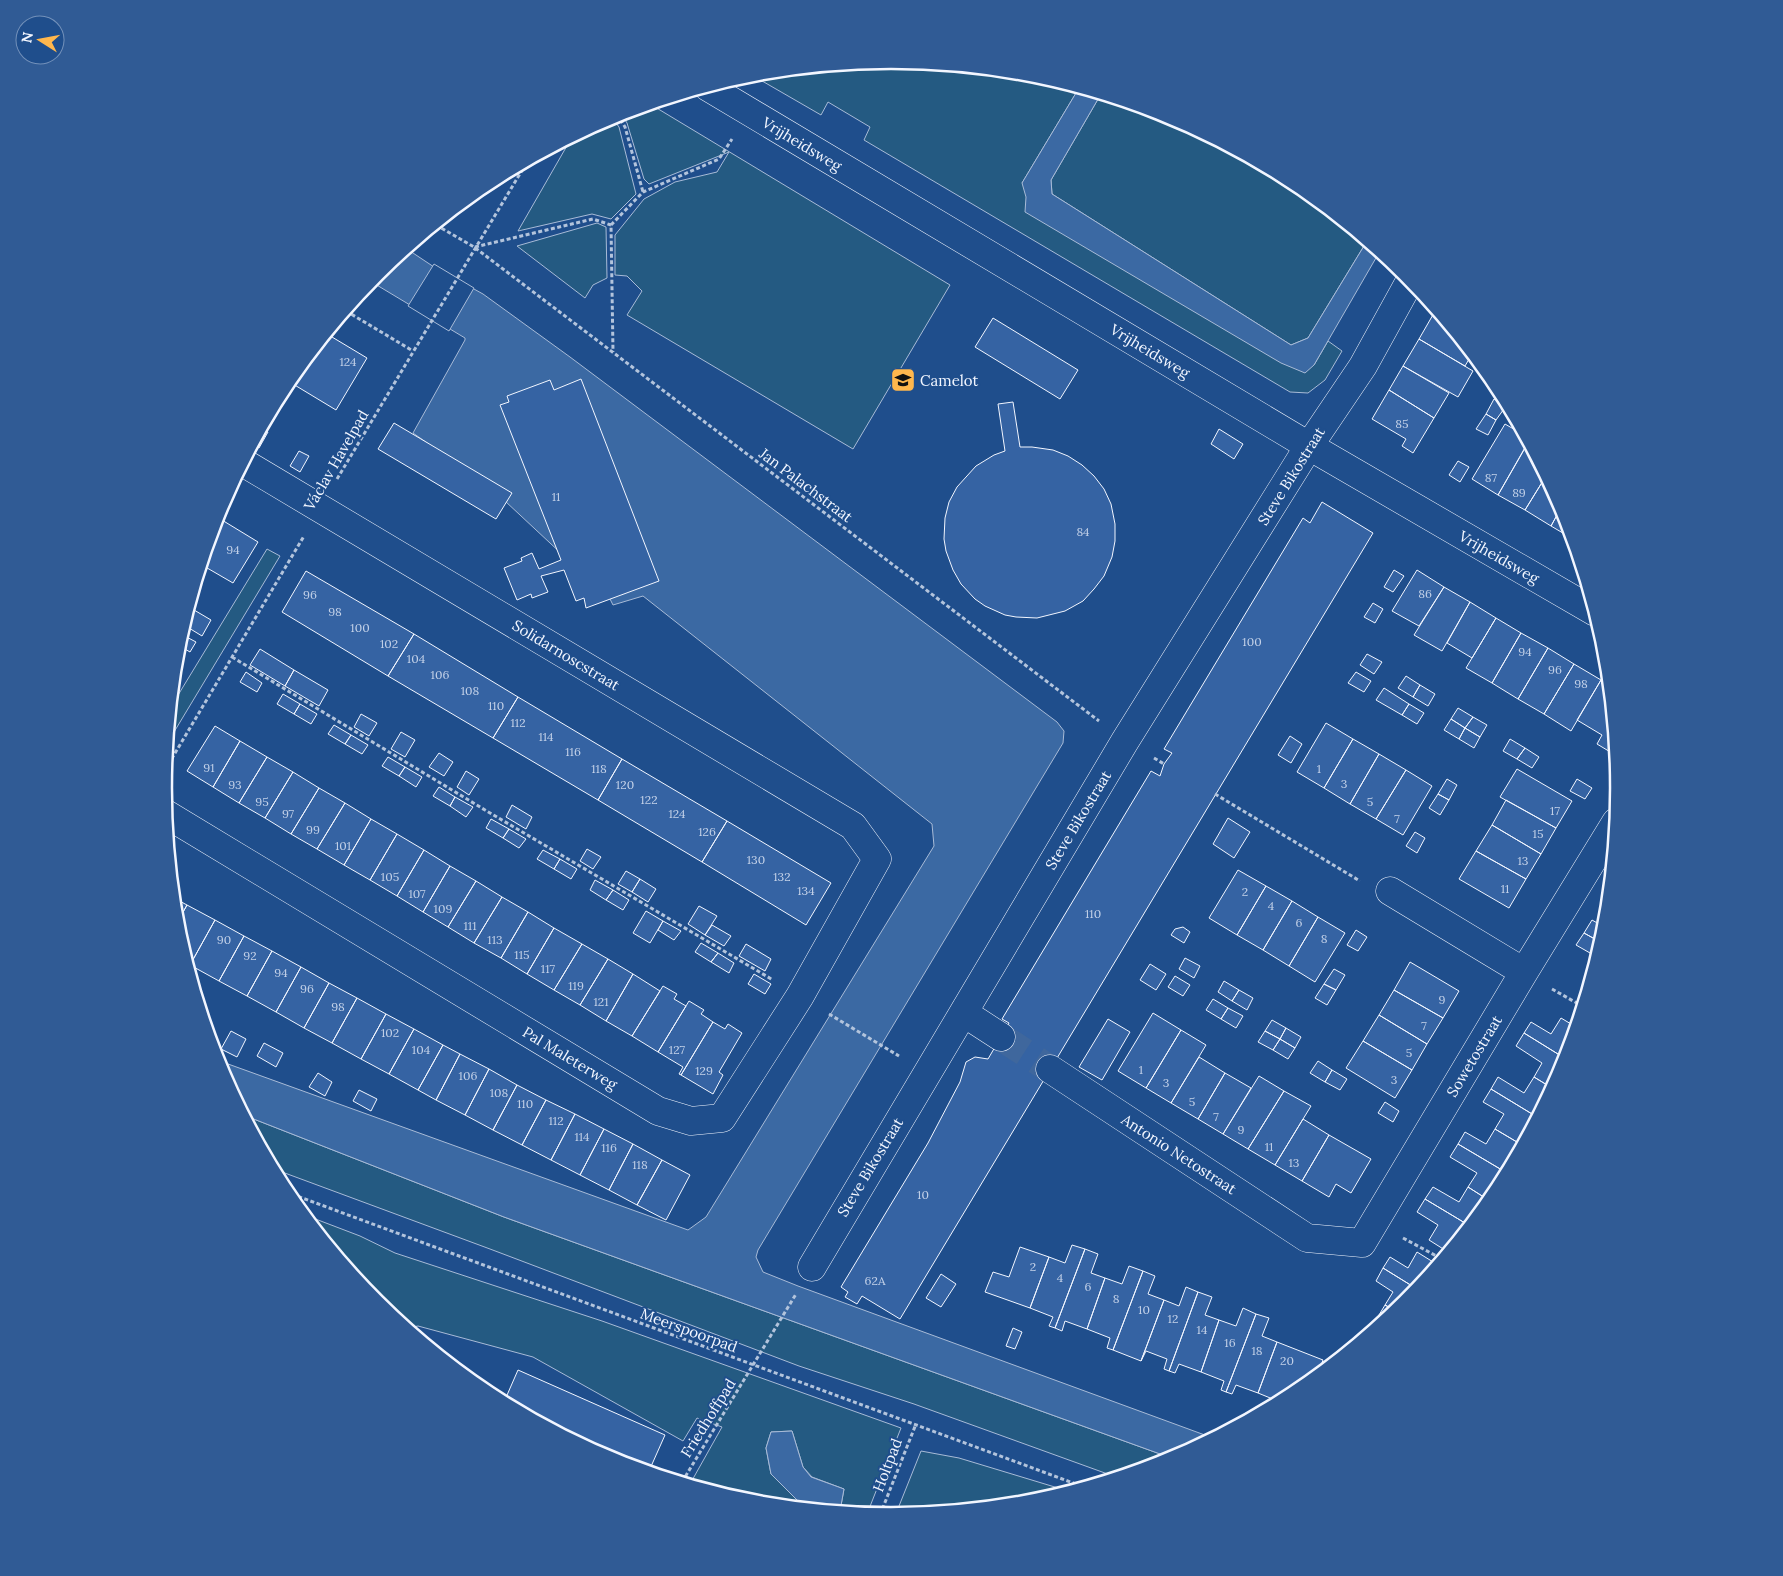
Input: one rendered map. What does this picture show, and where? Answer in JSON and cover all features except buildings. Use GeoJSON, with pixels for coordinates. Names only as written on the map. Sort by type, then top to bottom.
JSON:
{"type":"FeatureCollection","features":[{"type":"Feature","properties":{"kind":"street","name":"Vrijheidsweg"},"geometry":{"type":"LineString","coordinates":[[714,91],[1309,446],[1587,608]]}},
{"type":"Feature","properties":{"kind":"street","name":"Steve Bikostraat"},"geometry":{"type":"LineString","coordinates":[[812,1267],[1125,741],[1309,446],[1363,366],[1408,287]]}},
{"type":"Feature","properties":{"kind":"street","name":"Solidarnoscstraat"},"geometry":{"type":"LineString","coordinates":[[248,466],[853,826],[877,859]]}},
{"type":"Feature","properties":{"kind":"street","name":"Pal Maleterweg"},"geometry":{"type":"LineString","coordinates":[[173,818],[658,1111],[691,1121],[722,1118],[808,1001],[877,859]]}},
{"type":"Feature","properties":{"kind":"street","name":"Sowetostraat"},"geometry":{"type":"LineString","coordinates":[[1307,1238],[1362,1243],[1609,833]]}},
{"type":"Feature","properties":{"kind":"street"},"geometry":{"type":"LineString","coordinates":[[1390,891],[1524,972]]}},
{"type":"Feature","properties":{"kind":"street"},"geometry":{"type":"LineString","coordinates":[[964,1013],[1001,1037]]}},
{"type":"Feature","properties":{"kind":"street","name":"Antonio Netostraat"},"geometry":{"type":"LineString","coordinates":[[1050,1070],[1307,1238]]}},
{"type":"Feature","properties":{"kind":"path"},"geometry":{"type":"LineString","coordinates":[[613,352],[611,224],[642,192],[719,159],[749,112]]}},
{"type":"Feature","properties":{"kind":"path"},"geometry":{"type":"LineString","coordinates":[[621,121],[642,192]]}},
{"type":"Feature","properties":{"kind":"path","name":"Václav Havelpad"},"geometry":{"type":"LineString","coordinates":[[173,756],[519,173]]}},
{"type":"Feature","properties":{"kind":"path"},"geometry":{"type":"LineString","coordinates":[[474,248],[593,219],[611,224]]}},
{"type":"Feature","properties":{"kind":"path","name":"Jan Palachstraat"},"geometry":{"type":"LineString","coordinates":[[441,227],[474,248],[613,352],[1125,741]]}},
{"type":"Feature","properties":{"kind":"path"},"geometry":{"type":"LineString","coordinates":[[352,313],[413,351]]}},
{"type":"Feature","properties":{"kind":"path"},"geometry":{"type":"LineString","coordinates":[[232,657],[485,810],[895,1053]]}},
{"type":"Feature","properties":{"kind":"path"},"geometry":{"type":"LineString","coordinates":[[1215,794],[1380,892],[1390,891]]}},
{"type":"Feature","properties":{"kind":"path","name":"Meerspoorpad"},"geometry":{"type":"LineString","coordinates":[[300,1197],[1075,1484]]}},
{"type":"Feature","properties":{"kind":"path"},"geometry":{"type":"LineString","coordinates":[[1374,1222],[1436,1257]]}},
{"type":"Feature","properties":{"kind":"path"},"geometry":{"type":"LineString","coordinates":[[754,1366],[812,1267]]}},
{"type":"Feature","properties":{"kind":"path","name":"Friedhoffpad"},"geometry":{"type":"LineString","coordinates":[[685,1477],[754,1366]]}},
{"type":"Feature","properties":{"kind":"path","name":"Holtpad"},"geometry":{"type":"LineString","coordinates":[[883,1507],[916,1424]]}},
{"type":"Feature","properties":{"kind":"shaded area"},"geometry":{"type":"Polygon","coordinates":[[[844,70],[939,70],[985,75],[1076,93],[1022,183],[1314,365],[1328,341],[1342,351],[1325,380],[1308,393],[1290,392],[864,140],[870,127],[828,102],[821,115],[762,81],[844,70]]]}},
{"type":"Feature","properties":{"kind":"shaded area"},"geometry":{"type":"Polygon","coordinates":[[[1076,93],[1098,99],[1051,180],[1052,194],[1291,345],[1308,338],[1364,246],[1377,257],[1314,365],[1305,373],[1281,363],[1025,212],[1026,197],[1022,183],[1076,93]]]}},
{"type":"Feature","properties":{"kind":"shaded area"},"geometry":{"type":"Polygon","coordinates":[[[1098,99],[1167,123],[1251,165],[1329,217],[1364,246],[1308,338],[1291,345],[1052,194],[1051,180],[1098,99]]]}},
{"type":"Feature","properties":{"kind":"shaded area"},"geometry":{"type":"Polygon","coordinates":[[[657,108],[950,285],[853,449],[627,315],[642,291],[627,276],[615,275],[615,235],[644,199],[675,182],[717,172],[729,152],[649,184],[644,179],[625,120],[657,108]]]}},
{"type":"Feature","properties":{"kind":"shaded area"},"geometry":{"type":"Polygon","coordinates":[[[616,123],[619,127],[636,194],[611,219],[592,214],[518,231],[567,146],[616,123]]]}},
{"type":"Feature","properties":{"kind":"shaded area"},"geometry":{"type":"Polygon","coordinates":[[[597,223],[606,227],[607,278],[593,285],[585,298],[517,246],[597,223]]]}},
{"type":"Feature","properties":{"kind":"shaded area"},"geometry":{"type":"Polygon","coordinates":[[[412,252],[434,267],[483,294],[1057,722],[1064,731],[1063,743],[758,1250],[756,1257],[763,1272],[798,1286],[1205,1435],[1162,1455],[504,1217],[253,1119],[227,1064],[688,1230],[706,1217],[934,846],[932,824],[643,596],[613,605],[610,599],[490,487],[413,433],[465,338],[377,285],[412,252]]]}},
{"type":"Feature","properties":{"kind":"shaded area"},"geometry":{"type":"Polygon","coordinates":[[[267,549],[280,556],[175,731],[178,695],[267,549]]]}},
{"type":"Feature","properties":{"kind":"shaded area"},"geometry":{"type":"Polygon","coordinates":[[[253,1119],[504,1217],[1162,1455],[1107,1474],[914,1404],[799,1366],[284,1173],[253,1119]]]}},
{"type":"Feature","properties":{"kind":"shaded area"},"geometry":{"type":"Polygon","coordinates":[[[316,1219],[360,1236],[395,1253],[602,1321],[901,1428],[870,1507],[841,1506],[844,1489],[812,1477],[803,1467],[792,1431],[771,1432],[766,1448],[771,1474],[800,1501],[751,1493],[693,1479],[722,1427],[697,1418],[683,1441],[533,1357],[418,1326],[415,1327],[383,1297],[316,1219]]]}},
{"type":"Feature","properties":{"kind":"shaded area"},"geometry":{"type":"Polygon","coordinates":[[[792,1431],[803,1467],[811,1477],[844,1489],[841,1506],[798,1501],[771,1474],[766,1448],[771,1432],[792,1431]]]}},
{"type":"Feature","properties":{"kind":"shaded area"},"geometry":{"type":"Polygon","coordinates":[[[921,1451],[959,1458],[1057,1488],[985,1501],[939,1506],[899,1507],[921,1451]]]}},
{"type":"Feature","properties":{"kind":"pier"},"geometry":{"type":"Polygon","coordinates":[[[434,264],[474,288],[449,331],[408,306],[434,264]]]}},
{"type":"Feature","properties":{"kind":"tunnel"},"geometry":{"type":"LineString","coordinates":[[1001,1037],[1050,1069]]}},
{"type":"Feature","properties":{"kind":"place","name":"Camelot"},"geometry":{"type":"Point","coordinates":[903,380]}}]}
